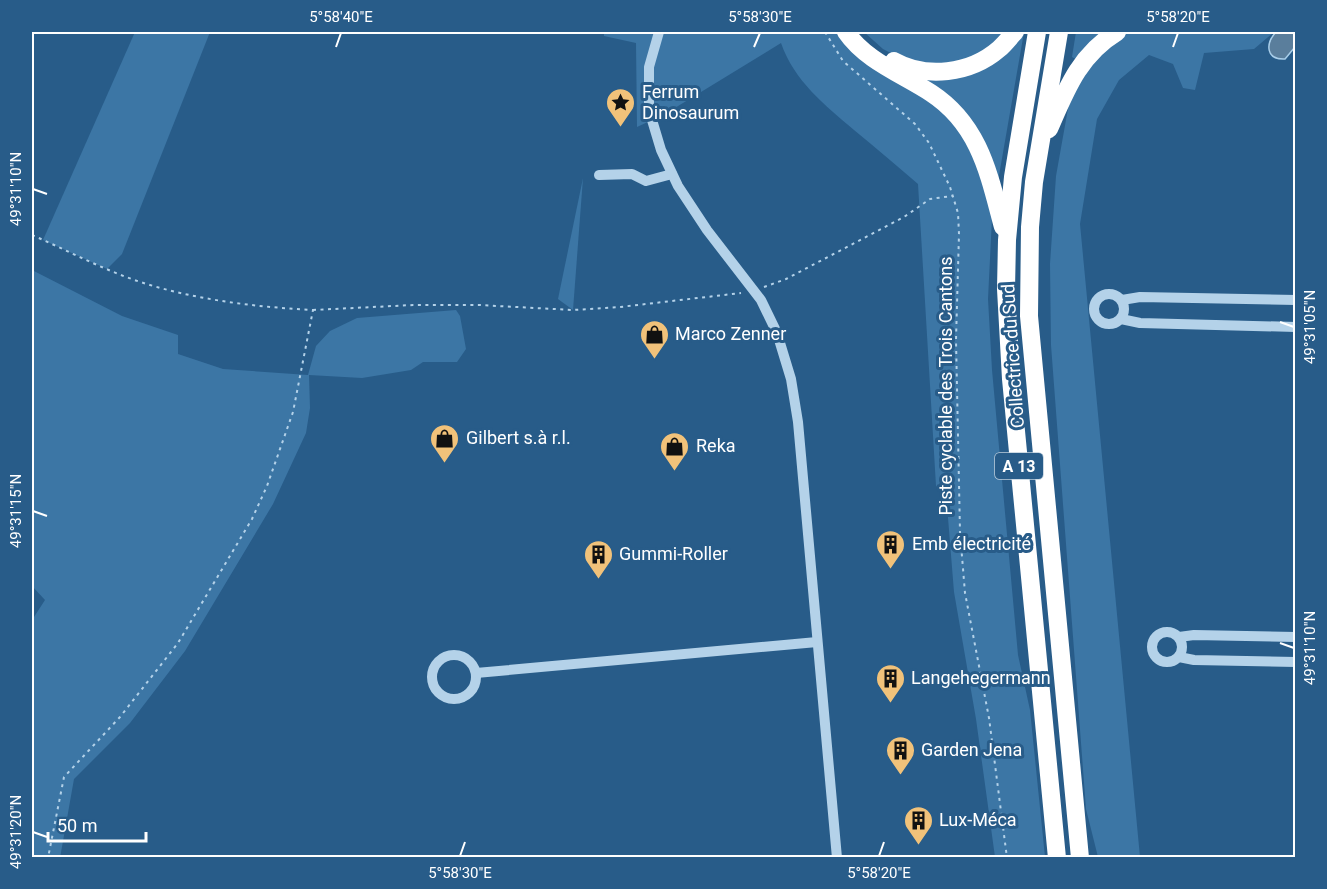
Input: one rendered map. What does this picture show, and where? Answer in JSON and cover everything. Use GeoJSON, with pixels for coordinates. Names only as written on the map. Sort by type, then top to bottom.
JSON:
{"type":"FeatureCollection","features":[{"type":"Feature","properties":{"kind":"highway","name":"A 13"},"geometry":{"type":"LineString","coordinates":[[846,32],[852,41],[879,63],[940,100],[954,112],[974,137],[986,162],[1007,240]]}},
{"type":"Feature","properties":{"kind":"highway"},"geometry":{"type":"LineString","coordinates":[[860,32],[879,52],[903,66],[928,72],[954,70],[978,63],[999,49],[1015,32]]}},
{"type":"Feature","properties":{"kind":"highway","name":"Collectrice du Sud"},"geometry":{"type":"LineString","coordinates":[[1037,32],[1014,166],[1007,240],[1007,313],[1011,379],[1057,858]]}},
{"type":"Feature","properties":{"kind":"highway","name":"Collectrice du Sud"},"geometry":{"type":"LineString","coordinates":[[1059,32],[1038,153],[1030,227],[1030,338],[1080,858]]}},
{"type":"Feature","properties":{"kind":"highway","name":"A 13"},"geometry":{"type":"LineString","coordinates":[[1038,153],[1070,81],[1091,52],[1117,32]]}},
{"type":"Feature","properties":{"kind":"street"},"geometry":{"type":"LineString","coordinates":[[659,32],[649,68],[650,110],[661,150],[678,186],[707,230],[755,291],[777,333],[791,379],[798,422],[837,858]]}},
{"type":"Feature","properties":{"kind":"street"},"geometry":{"type":"LineString","coordinates":[[599,175],[632,174],[646,181],[672,174]]}},
{"type":"Feature","properties":{"kind":"street"},"geometry":{"type":"LineString","coordinates":[[1122,300],[1125,310],[1121,319],[1113,324],[1103,324],[1099,321],[1094,312],[1096,302],[1103,295],[1113,295],[1122,300],[1140,297],[1296,300]]}},
{"type":"Feature","properties":{"kind":"street"},"geometry":{"type":"LineString","coordinates":[[1121,319],[1140,323],[1296,327]]}},
{"type":"Feature","properties":{"kind":"street"},"geometry":{"type":"LineString","coordinates":[[1179,657],[1182,649],[1179,637],[1175,633],[1165,632],[1156,637],[1152,647],[1153,652],[1160,660],[1169,662],[1179,657],[1194,660],[1296,662]]}},
{"type":"Feature","properties":{"kind":"street"},"geometry":{"type":"LineString","coordinates":[[1179,637],[1194,635],[1296,637]]}},
{"type":"Feature","properties":{"kind":"street"},"geometry":{"type":"LineString","coordinates":[[476,673],[817,642]]}},
{"type":"Feature","properties":{"kind":"street"},"geometry":{"type":"LineString","coordinates":[[448,655],[463,656],[469,660],[476,673],[476,680],[469,693],[456,699],[449,699],[436,690],[431,677],[436,663],[448,655]]}},
{"type":"Feature","properties":{"kind":"path","name":"Piste cyclable des Trois Cantons"},"geometry":{"type":"LineString","coordinates":[[825,32],[843,61],[915,124],[929,143],[958,213],[956,340],[960,532],[965,593],[989,718],[1006,858]]}},
{"type":"Feature","properties":{"kind":"path"},"geometry":{"type":"LineString","coordinates":[[32,235],[149,285],[198,297],[255,306],[313,310],[457,305],[573,310],[620,307],[755,291],[786,279],[904,217],[930,199],[952,196]]}},
{"type":"Feature","properties":{"kind":"path"},"geometry":{"type":"LineString","coordinates":[[48,858],[64,777],[120,717],[178,643],[252,519],[267,486],[293,412],[313,310]]}},
{"type":"Feature","properties":{"kind":"shaded area"},"geometry":{"type":"Polygon","coordinates":[[[135,32],[210,32],[122,254],[107,269],[43,240],[135,32]]]}},
{"type":"Feature","properties":{"kind":"shaded area"},"geometry":{"type":"Polygon","coordinates":[[[604,32],[836,32],[846,46],[950,115],[979,163],[992,218],[988,299],[992,370],[1018,655],[1030,710],[1045,857],[995,857],[976,719],[954,592],[946,493],[936,486],[918,184],[832,111],[802,81],[781,43],[665,114],[637,127],[636,43],[604,36],[604,32]]]}},
{"type":"Feature","properties":{"kind":"shaded area"},"geometry":{"type":"Polygon","coordinates":[[[864,32],[1007,32],[996,45],[953,66],[906,61],[883,49],[864,32]]]}},
{"type":"Feature","properties":{"kind":"shaded area"},"geometry":{"type":"Polygon","coordinates":[[[1024,32],[997,187],[920,76],[938,78],[1024,32]]]}},
{"type":"Feature","properties":{"kind":"shaded area"},"geometry":{"type":"Polygon","coordinates":[[[1076,32],[1109,32],[1077,60],[1072,57],[1076,32]]]}},
{"type":"Feature","properties":{"kind":"shaded area"},"geometry":{"type":"Polygon","coordinates":[[[1131,32],[1274,32],[1254,49],[1204,53],[1195,90],[1183,88],[1173,64],[1149,55],[1119,80],[1097,119],[1080,224],[1140,857],[1098,857],[1086,809],[1051,345],[1050,264],[1056,176],[1069,103],[1089,64],[1123,35],[1131,32]]]}},
{"type":"Feature","properties":{"kind":"shaded area"},"geometry":{"type":"Polygon","coordinates":[[[1276,32],[1295,32],[1295,47],[1285,59],[1274,57],[1269,50],[1270,41],[1276,32]]]}},
{"type":"Feature","properties":{"kind":"shaded area"},"geometry":{"type":"Polygon","coordinates":[[[583,178],[573,310],[558,299],[583,178]]]}},
{"type":"Feature","properties":{"kind":"shaded area"},"geometry":{"type":"Polygon","coordinates":[[[32,270],[122,316],[178,335],[178,354],[223,369],[308,375],[316,346],[330,331],[357,318],[456,310],[460,316],[466,349],[457,362],[423,362],[411,370],[362,378],[309,375],[310,408],[306,433],[273,504],[185,651],[130,723],[74,779],[60,858],[32,857],[32,615],[34,617],[45,600],[32,586],[32,270]]]}},
{"type":"Feature","properties":{"kind":"place","name":"Ferrum Dinosaurum"},"geometry":{"type":"Point","coordinates":[621,128]}},
{"type":"Feature","properties":{"kind":"place","name":"Marco Zenner"},"geometry":{"type":"Point","coordinates":[654,360]}},
{"type":"Feature","properties":{"kind":"place","name":"Gilbert s.à r.l."},"geometry":{"type":"Point","coordinates":[445,464]}},
{"type":"Feature","properties":{"kind":"place","name":"Reka"},"geometry":{"type":"Point","coordinates":[675,472]}},
{"type":"Feature","properties":{"kind":"place","name":"Emb électricité"},"geometry":{"type":"Point","coordinates":[891,570]}},
{"type":"Feature","properties":{"kind":"place","name":"Gummi-Roller"},"geometry":{"type":"Point","coordinates":[598,580]}},
{"type":"Feature","properties":{"kind":"place","name":"Langehegermann"},"geometry":{"type":"Point","coordinates":[890,704]}},
{"type":"Feature","properties":{"kind":"place","name":"Garden Jena"},"geometry":{"type":"Point","coordinates":[900,776]}},
{"type":"Feature","properties":{"kind":"place","name":"Lux-Méca"},"geometry":{"type":"Point","coordinates":[918,846]}}]}
